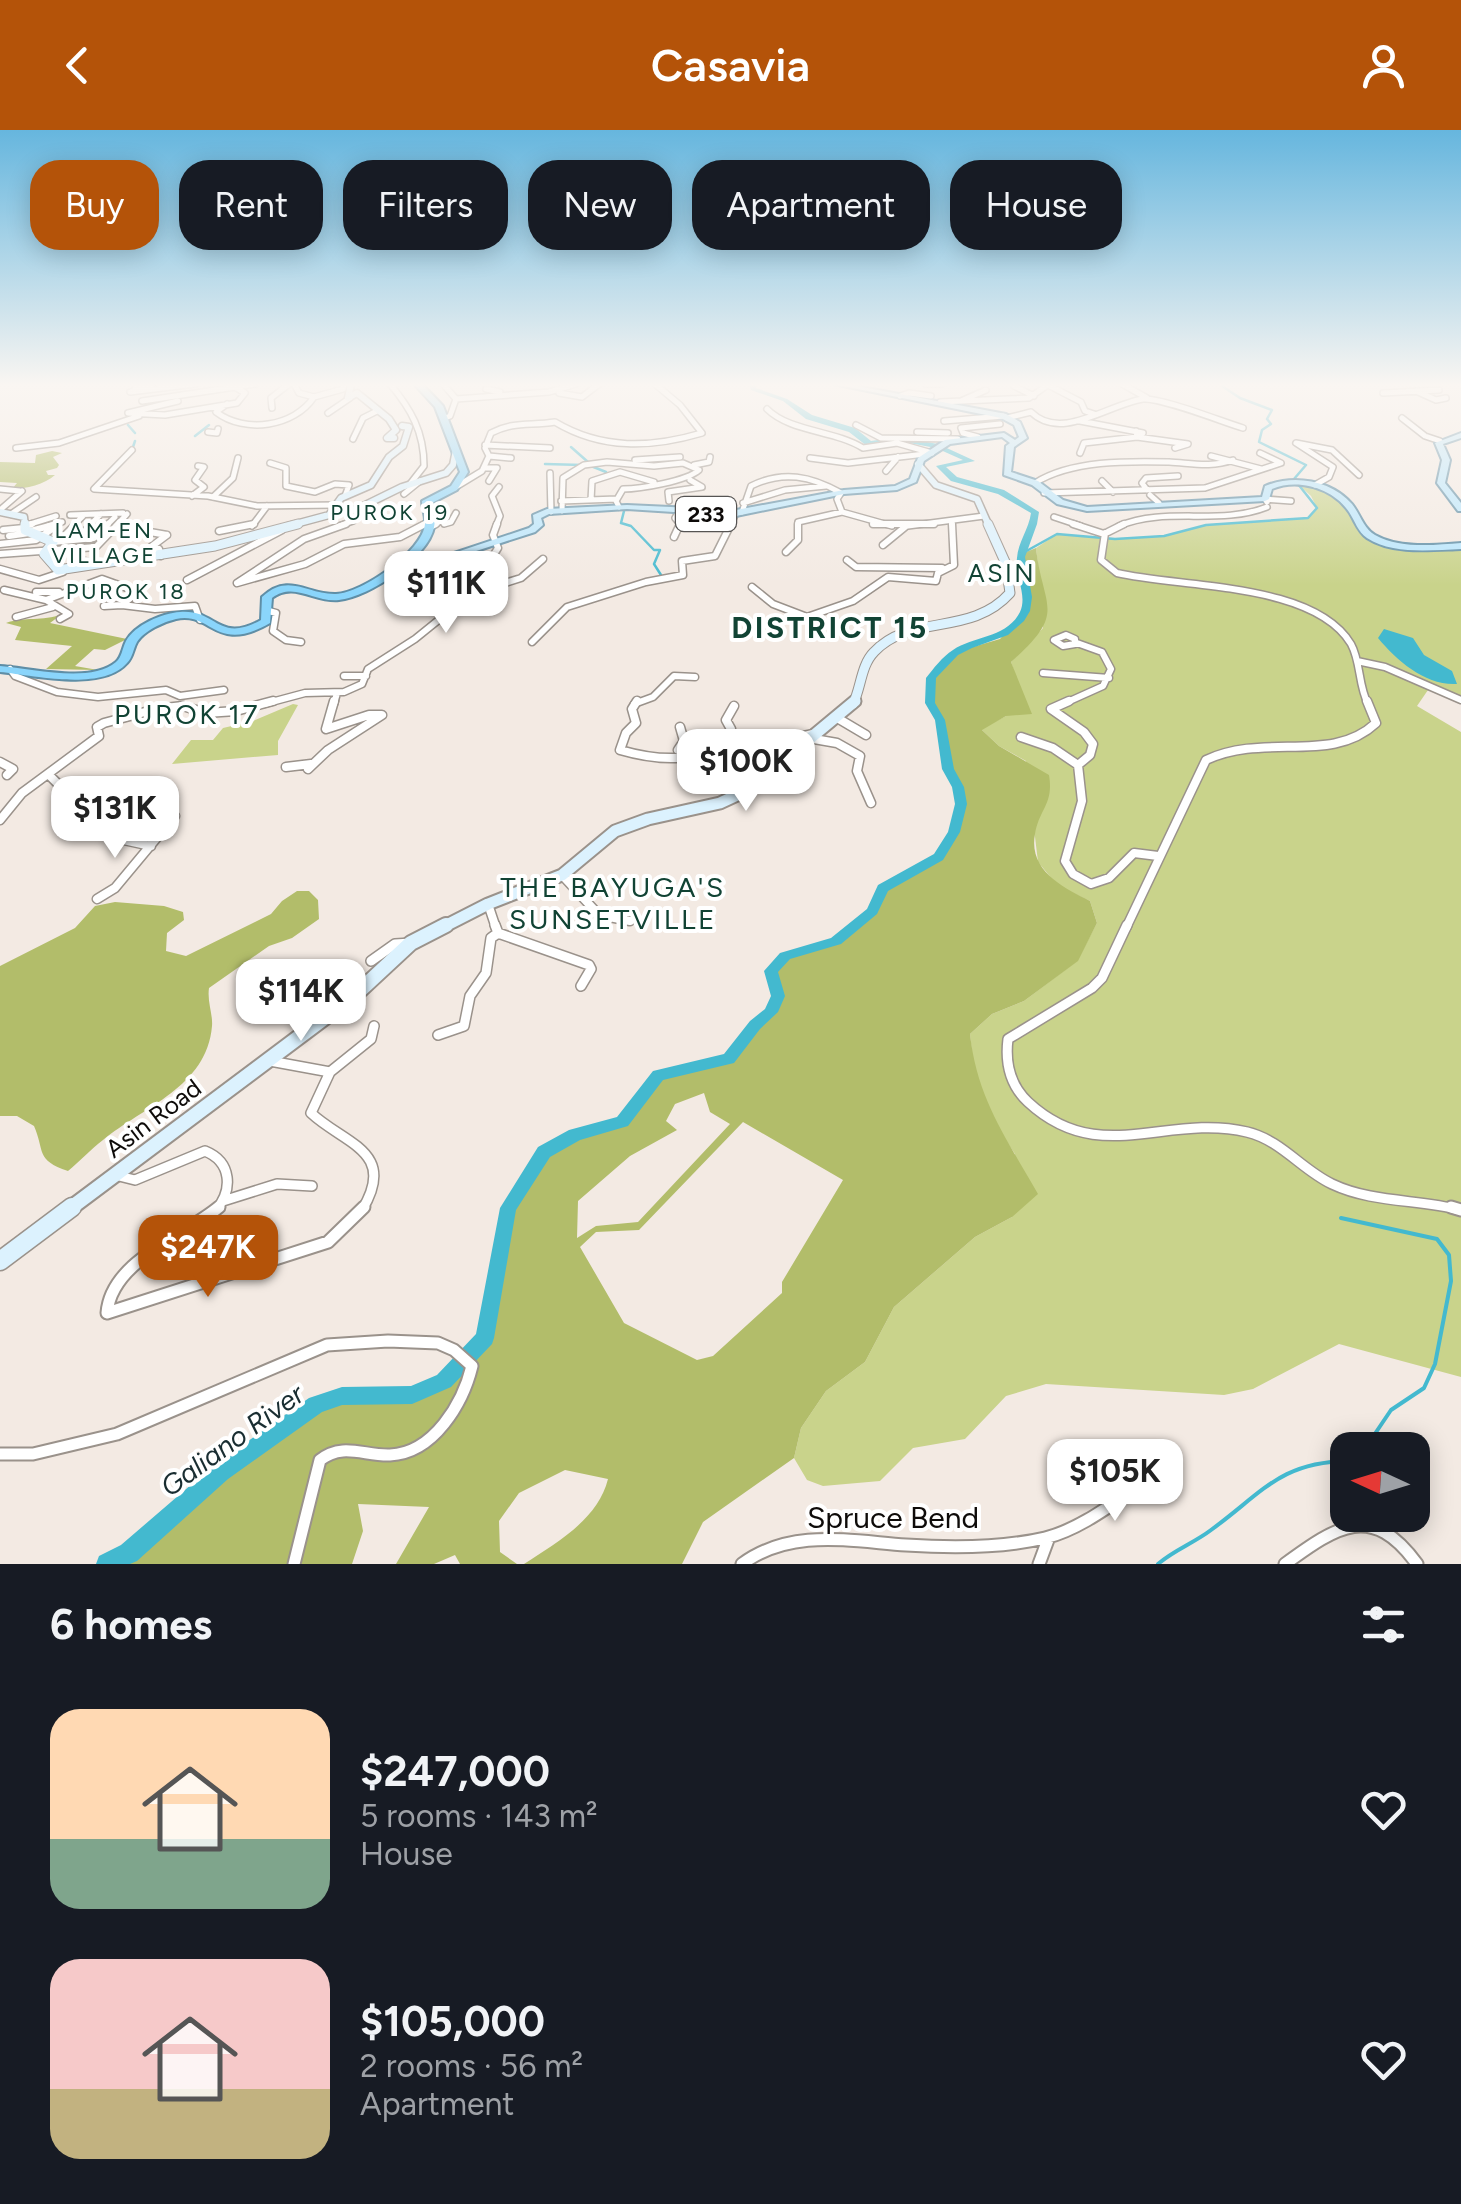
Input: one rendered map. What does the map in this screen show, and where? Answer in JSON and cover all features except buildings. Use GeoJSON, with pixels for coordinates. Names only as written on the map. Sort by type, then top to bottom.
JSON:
{"type":"FeatureCollection","features":[{"type":"Feature","properties":{"kind":"highway"},"geometry":{"type":"LineString","coordinates":[[5,669],[80,676],[100,674],[123,663],[132,640],[162,621],[185,615],[218,631],[240,632],[262,625],[269,612],[267,597],[280,588],[337,598],[378,581],[419,545],[434,523],[426,500],[454,488],[464,472],[456,451]]}},
{"type":"Feature","properties":{"kind":"main road"},"geometry":{"type":"LineString","coordinates":[[3,514],[24,517],[26,530],[53,544],[44,554],[53,568],[66,570],[95,562],[161,556],[233,542],[327,516],[345,496],[371,484],[397,451]]}},
{"type":"Feature","properties":{"kind":"main road"},"geometry":{"type":"LineString","coordinates":[[337,506],[355,510],[370,506],[449,470],[456,451]]}},
{"type":"Feature","properties":{"kind":"main road"},"geometry":{"type":"LineString","coordinates":[[1008,451],[1007,473],[1034,484],[1044,494],[1087,509],[1153,497],[1266,505],[1268,488],[1295,481],[1340,498],[1352,508],[1360,528],[1377,540],[1403,545],[1461,546]]}},
{"type":"Feature","properties":{"kind":"main road"},"geometry":{"type":"LineString","coordinates":[[1443,451],[1446,460],[1441,483],[1461,509]]}},
{"type":"Feature","properties":{"kind":"main road","name":"233"},"geometry":{"type":"LineString","coordinates":[[378,581],[535,528],[539,525],[535,518],[558,508],[619,502],[679,511],[740,509],[902,487],[915,478],[918,464],[932,452]]}},
{"type":"Feature","properties":{"kind":"main road","name":"Asin Road"},"geometry":{"type":"LineString","coordinates":[[0,1262],[355,994],[411,943],[488,904],[562,875],[615,831],[648,818],[720,802],[765,778],[856,701],[868,659],[877,648],[915,627],[981,617],[1008,597],[1006,564],[975,496],[940,487],[918,464]]}},
{"type":"Feature","properties":{"kind":"main road"},"geometry":{"type":"LineString","coordinates":[[412,568],[419,545]]}},
{"type":"Feature","properties":{"kind":"street"},"geometry":{"type":"LineString","coordinates":[[131,451],[94,489],[213,496],[268,506],[337,506]]}},
{"type":"Feature","properties":{"kind":"street"},"geometry":{"type":"LineString","coordinates":[[404,494],[424,466],[424,451]]}},
{"type":"Feature","properties":{"kind":"street"},"geometry":{"type":"LineString","coordinates":[[485,468],[490,456],[487,451]]}},
{"type":"Feature","properties":{"kind":"street"},"geometry":{"type":"LineString","coordinates":[[1308,451],[1333,467],[1329,478],[1314,485]]}},
{"type":"Feature","properties":{"kind":"street"},"geometry":{"type":"LineString","coordinates":[[1332,451],[1350,462],[1360,475]]}},
{"type":"Feature","properties":{"kind":"street"},"geometry":{"type":"LineString","coordinates":[[810,458],[848,463],[932,452]]}},
{"type":"Feature","properties":{"kind":"street"},"geometry":{"type":"LineString","coordinates":[[1044,494],[1067,490],[1153,497],[1205,488],[1281,463],[1260,453]]}},
{"type":"Feature","properties":{"kind":"street"},"geometry":{"type":"LineString","coordinates":[[213,496],[233,478],[235,456],[245,454]]}},
{"type":"Feature","properties":{"kind":"street"},"geometry":{"type":"LineString","coordinates":[[490,456],[511,458]]}},
{"type":"Feature","properties":{"kind":"street"},"geometry":{"type":"LineString","coordinates":[[886,471],[899,456]]}},
{"type":"Feature","properties":{"kind":"street"},"geometry":{"type":"LineString","coordinates":[[1211,456],[1260,469]]}},
{"type":"Feature","properties":{"kind":"street"},"geometry":{"type":"LineString","coordinates":[[558,508],[563,478],[584,465],[680,457]]}},
{"type":"Feature","properties":{"kind":"street"},"geometry":{"type":"LineString","coordinates":[[626,461],[650,466],[694,465],[708,462],[710,457]]}},
{"type":"Feature","properties":{"kind":"street"},"geometry":{"type":"LineString","coordinates":[[1034,484],[1053,472],[1149,462],[1217,466],[1233,460]]}},
{"type":"Feature","properties":{"kind":"street"},"geometry":{"type":"LineString","coordinates":[[270,462],[286,468],[286,486],[315,492],[341,483],[349,486],[345,496]]}},
{"type":"Feature","properties":{"kind":"street"},"geometry":{"type":"LineString","coordinates":[[591,500],[592,481],[613,472],[654,482],[689,479],[698,474],[694,465]]}},
{"type":"Feature","properties":{"kind":"street"},"geometry":{"type":"LineString","coordinates":[[192,496],[204,487],[195,480],[204,468],[198,466]]}},
{"type":"Feature","properties":{"kind":"street"},"geometry":{"type":"LineString","coordinates":[[454,488],[485,468],[497,468],[489,481]]}},
{"type":"Feature","properties":{"kind":"street"},"geometry":{"type":"LineString","coordinates":[[795,476],[798,468]]}},
{"type":"Feature","properties":{"kind":"street"},"geometry":{"type":"LineString","coordinates":[[558,508],[552,473],[563,478]]}},
{"type":"Feature","properties":{"kind":"street"},"geometry":{"type":"LineString","coordinates":[[532,642],[567,607],[684,574],[682,564],[717,553],[757,482],[779,475],[810,476],[828,485],[840,493],[836,498],[842,512],[862,522],[905,527],[984,516]]}},
{"type":"Feature","properties":{"kind":"street"},"geometry":{"type":"LineString","coordinates":[[1153,497],[1142,482],[1146,478],[1178,476]]}},
{"type":"Feature","properties":{"kind":"street"},"geometry":{"type":"LineString","coordinates":[[670,502],[666,496],[672,490],[701,488],[689,479]]}},
{"type":"Feature","properties":{"kind":"street"},"geometry":{"type":"LineString","coordinates":[[1102,481],[1113,492]]}},
{"type":"Feature","properties":{"kind":"street"},"geometry":{"type":"LineString","coordinates":[[558,508],[591,500],[619,502],[621,490],[646,489],[654,482]]}},
{"type":"Feature","properties":{"kind":"street"},"geometry":{"type":"LineString","coordinates":[[740,509],[786,490],[828,485]]}},
{"type":"Feature","properties":{"kind":"street"},"geometry":{"type":"LineString","coordinates":[[0,820],[22,793],[100,736],[100,724],[148,710],[182,706],[197,712],[223,713],[305,693],[337,693],[358,687],[368,670],[415,639],[470,594],[498,545],[493,532],[500,516],[492,496],[500,487]]}},
{"type":"Feature","properties":{"kind":"street"},"geometry":{"type":"LineString","coordinates":[[0,489],[22,491],[3,514]]}},
{"type":"Feature","properties":{"kind":"street"},"geometry":{"type":"LineString","coordinates":[[3,514],[36,498]]}},
{"type":"Feature","properties":{"kind":"street"},"geometry":{"type":"LineString","coordinates":[[0,500],[10,501]]}},
{"type":"Feature","properties":{"kind":"street"},"geometry":{"type":"LineString","coordinates":[[1054,518],[1104,535],[1132,521],[1240,516],[1266,505],[1292,501]]}},
{"type":"Feature","properties":{"kind":"street"},"geometry":{"type":"LineString","coordinates":[[219,530],[250,528],[268,506]]}},
{"type":"Feature","properties":{"kind":"street"},"geometry":{"type":"LineString","coordinates":[[370,506],[352,521],[304,538],[237,584],[304,564],[336,547],[400,537],[434,523],[451,522],[456,513]]}},
{"type":"Feature","properties":{"kind":"street"},"geometry":{"type":"LineString","coordinates":[[674,537],[682,526],[674,516],[679,511]]}},
{"type":"Feature","properties":{"kind":"street"},"geometry":{"type":"LineString","coordinates":[[786,552],[798,540],[798,522],[838,516],[842,512]]}},
{"type":"Feature","properties":{"kind":"street"},"geometry":{"type":"LineString","coordinates":[[53,544],[85,514]]}},
{"type":"Feature","properties":{"kind":"street"},"geometry":{"type":"LineString","coordinates":[[77,539],[101,514]]}},
{"type":"Feature","properties":{"kind":"street"},"geometry":{"type":"LineString","coordinates":[[53,544],[96,547],[125,514],[70,515]]}},
{"type":"Feature","properties":{"kind":"street"},"geometry":{"type":"LineString","coordinates":[[9,536],[56,516]]}},
{"type":"Feature","properties":{"kind":"street"},"geometry":{"type":"LineString","coordinates":[[0,554],[95,537],[115,517]]}},
{"type":"Feature","properties":{"kind":"street"},"geometry":{"type":"LineString","coordinates":[[0,544],[42,538],[60,523],[3,530]]}},
{"type":"Feature","properties":{"kind":"street"},"geometry":{"type":"LineString","coordinates":[[847,560],[856,566],[946,568],[954,565],[952,523]]}},
{"type":"Feature","properties":{"kind":"street"},"geometry":{"type":"LineString","coordinates":[[187,580],[266,541],[286,526]]}},
{"type":"Feature","properties":{"kind":"street"},"geometry":{"type":"LineString","coordinates":[[883,544],[905,527]]}},
{"type":"Feature","properties":{"kind":"street"},"geometry":{"type":"LineString","coordinates":[[150,532],[167,535],[150,547],[160,549],[161,556]]}},
{"type":"Feature","properties":{"kind":"street"},"geometry":{"type":"LineString","coordinates":[[1104,535],[1103,564],[1117,573],[1144,580],[1228,588],[1308,612],[1346,636],[1356,661],[1359,684],[1375,717],[1374,726],[1366,734],[1336,745],[1246,744],[1216,754],[1199,768],[1108,967],[1093,990],[1017,1030],[1008,1039],[1011,1076],[1026,1102],[1061,1130],[1090,1137],[1217,1128],[1250,1133],[1294,1154],[1334,1185],[1461,1210]]}},
{"type":"Feature","properties":{"kind":"street"},"geometry":{"type":"LineString","coordinates":[[369,541],[371,550]]}},
{"type":"Feature","properties":{"kind":"street"},"geometry":{"type":"LineString","coordinates":[[108,557],[124,560]]}},
{"type":"Feature","properties":{"kind":"street"},"geometry":{"type":"LineString","coordinates":[[72,559],[95,562]]}},
{"type":"Feature","properties":{"kind":"street"},"geometry":{"type":"LineString","coordinates":[[470,594],[540,566],[543,559]]}},
{"type":"Feature","properties":{"kind":"street"},"geometry":{"type":"LineString","coordinates":[[752,587],[772,604],[809,617],[853,601],[884,578],[934,581],[946,568]]}},
{"type":"Feature","properties":{"kind":"street"},"geometry":{"type":"LineString","coordinates":[[0,570],[41,582],[66,570]]}},
{"type":"Feature","properties":{"kind":"street"},"geometry":{"type":"LineString","coordinates":[[36,592],[68,589],[100,579],[138,593],[122,605]]}},
{"type":"Feature","properties":{"kind":"street"},"geometry":{"type":"LineString","coordinates":[[103,594],[116,584]]}},
{"type":"Feature","properties":{"kind":"street"},"geometry":{"type":"LineString","coordinates":[[16,616],[48,603],[68,589]]}},
{"type":"Feature","properties":{"kind":"street"},"geometry":{"type":"LineString","coordinates":[[4,590],[48,603],[68,614],[60,619]]}},
{"type":"Feature","properties":{"kind":"street"},"geometry":{"type":"LineString","coordinates":[[33,608],[48,603]]}},
{"type":"Feature","properties":{"kind":"street"},"geometry":{"type":"LineString","coordinates":[[104,606],[195,606],[200,620]]}},
{"type":"Feature","properties":{"kind":"street"},"geometry":{"type":"LineString","coordinates":[[269,612],[276,613],[273,630],[286,640],[301,642]]}},
{"type":"Feature","properties":{"kind":"street"},"geometry":{"type":"LineString","coordinates":[[1077,642],[1110,658],[1112,668],[1093,693],[1051,708],[1053,714],[1090,735],[1093,751],[1078,765]]}},
{"type":"Feature","properties":{"kind":"street"},"geometry":{"type":"LineString","coordinates":[[1356,661],[1385,667],[1461,700]]}},
{"type":"Feature","properties":{"kind":"street"},"geometry":{"type":"LineString","coordinates":[[5,669],[58,692],[86,697],[166,690],[180,696],[224,690]]}},
{"type":"Feature","properties":{"kind":"street"},"geometry":{"type":"LineString","coordinates":[[1043,674],[1078,673],[1108,678]]}},
{"type":"Feature","properties":{"kind":"street"},"geometry":{"type":"LineString","coordinates":[[344,676],[366,676]]}},
{"type":"Feature","properties":{"kind":"street"},"geometry":{"type":"LineString","coordinates":[[695,677],[674,676],[652,697],[634,702],[636,723],[626,733],[620,748],[648,758],[688,758],[704,756],[729,742],[759,752],[776,742],[818,736],[860,756],[857,771],[871,803]]}},
{"type":"Feature","properties":{"kind":"street"},"geometry":{"type":"LineString","coordinates":[[326,729],[337,693]]}},
{"type":"Feature","properties":{"kind":"street"},"geometry":{"type":"LineString","coordinates":[[180,696],[182,706]]}},
{"type":"Feature","properties":{"kind":"street"},"geometry":{"type":"LineString","coordinates":[[729,742],[731,728],[726,720],[734,706]]}},
{"type":"Feature","properties":{"kind":"street"},"geometry":{"type":"LineString","coordinates":[[286,766],[310,767],[382,714],[373,713],[348,725],[312,733]]}},
{"type":"Feature","properties":{"kind":"street"},"geometry":{"type":"LineString","coordinates":[[839,719],[866,736]]}},
{"type":"Feature","properties":{"kind":"street"},"geometry":{"type":"LineString","coordinates":[[680,726],[684,742],[678,750],[704,756]]}},
{"type":"Feature","properties":{"kind":"street"},"geometry":{"type":"LineString","coordinates":[[1020,736],[1053,748],[1078,765],[1085,781],[1065,856],[1069,870],[1085,881],[1106,884],[1134,853],[1158,856]]}},
{"type":"Feature","properties":{"kind":"street"},"geometry":{"type":"LineString","coordinates":[[688,758],[688,771],[727,778],[740,788],[765,778]]}},
{"type":"Feature","properties":{"kind":"street"},"geometry":{"type":"LineString","coordinates":[[0,762],[13,769],[6,776]]}},
{"type":"Feature","properties":{"kind":"street"},"geometry":{"type":"LineString","coordinates":[[50,776],[73,799],[91,804],[105,836],[151,846]]}},
{"type":"Feature","properties":{"kind":"street"},"geometry":{"type":"LineString","coordinates":[[97,899],[115,888],[175,816]]}},
{"type":"Feature","properties":{"kind":"street"},"geometry":{"type":"LineString","coordinates":[[562,875],[599,915],[630,922]]}},
{"type":"Feature","properties":{"kind":"street"},"geometry":{"type":"LineString","coordinates":[[488,904],[498,933]]}},
{"type":"Feature","properties":{"kind":"street"},"geometry":{"type":"LineString","coordinates":[[498,933],[589,965],[592,969],[581,986]]}},
{"type":"Feature","properties":{"kind":"street"},"geometry":{"type":"LineString","coordinates":[[438,1035],[464,1026],[472,990],[486,973],[490,942],[498,933]]}},
{"type":"Feature","properties":{"kind":"street"},"geometry":{"type":"LineString","coordinates":[[371,961],[395,944],[411,943]]}},
{"type":"Feature","properties":{"kind":"street"},"geometry":{"type":"LineString","coordinates":[[312,1186],[295,1182],[266,1184],[224,1201],[136,1266],[114,1290],[104,1310],[117,1312],[179,1288],[303,1253],[351,1226],[371,1196],[373,1166],[353,1140],[310,1113],[330,1072],[371,1040],[374,1026]]}},
{"type":"Feature","properties":{"kind":"street"},"geometry":{"type":"LineString","coordinates":[[264,1061],[290,1062],[330,1072]]}},
{"type":"Feature","properties":{"kind":"street"},"geometry":{"type":"LineString","coordinates":[[115,1175],[135,1180],[198,1151],[212,1152],[228,1171],[224,1201]]}},
{"type":"Feature","properties":{"kind":"street"},"geometry":{"type":"LineString","coordinates":[[0,1246],[33,1237]]}},
{"type":"Feature","properties":{"kind":"street"},"geometry":{"type":"LineString","coordinates":[[0,1454],[38,1453],[112,1434],[166,1416],[327,1345],[436,1344],[457,1353],[472,1366],[457,1408],[409,1449],[390,1456],[337,1450],[322,1457],[314,1469],[303,1539],[294,1564]]}},
{"type":"Feature","properties":{"kind":"street"},"geometry":{"type":"LineString","coordinates":[[1039,1564],[1049,1538],[1159,1473]]}},
{"type":"Feature","properties":{"kind":"street"},"geometry":{"type":"LineString","coordinates":[[1285,1564],[1318,1539],[1354,1522],[1374,1525],[1390,1534],[1417,1564]]}},
{"type":"Feature","properties":{"kind":"street","name":"Spruce Bend"},"geometry":{"type":"LineString","coordinates":[[742,1564],[760,1548],[780,1542],[840,1540],[927,1546],[1049,1538]]}},
{"type":"Feature","properties":{"kind":"green space"},"geometry":{"type":"Polygon","coordinates":[[[62,453],[53,457],[57,468],[46,471],[55,475],[51,478],[17,489],[12,489],[17,483],[0,482],[0,462],[35,463],[36,455],[62,453]]]}},
{"type":"Feature","properties":{"kind":"green space"},"geometry":{"type":"Polygon","coordinates":[[[1297,483],[1340,501],[1359,531],[1382,544],[1461,548],[1461,696],[1428,690],[1417,706],[1461,732],[1461,1377],[1339,1344],[1253,1389],[1224,1395],[1046,1384],[1006,1396],[965,1439],[913,1448],[880,1481],[823,1486],[807,1480],[794,1458],[801,1428],[826,1391],[865,1362],[894,1307],[975,1237],[1012,1217],[1015,1154],[998,1129],[974,1072],[970,1034],[992,1014],[1024,1001],[1077,961],[1097,923],[1090,901],[1057,885],[1038,862],[1026,761],[999,746],[981,729],[1006,716],[1019,686],[1011,662],[1043,628],[1036,548],[1057,534],[1115,539],[1164,536],[1206,525],[1308,518],[1317,508],[1297,483]]]}},
{"type":"Feature","properties":{"kind":"green space"},"geometry":{"type":"Polygon","coordinates":[[[1036,548],[1048,609],[1040,631],[1011,662],[1032,714],[1006,716],[982,730],[999,746],[1049,775],[1048,800],[1035,834],[1037,858],[1050,876],[1090,901],[1097,923],[1078,961],[1024,1001],[992,1014],[970,1034],[986,1099],[1038,1194],[1012,1217],[975,1237],[894,1307],[865,1362],[826,1391],[801,1428],[794,1458],[703,1522],[682,1564],[524,1564],[575,1528],[603,1493],[608,1479],[565,1470],[519,1493],[499,1521],[500,1552],[517,1564],[460,1564],[455,1555],[434,1564],[396,1564],[429,1507],[358,1504],[363,1531],[352,1564],[107,1564],[129,1553],[221,1472],[316,1405],[342,1396],[412,1395],[444,1380],[485,1337],[508,1208],[544,1152],[575,1135],[622,1122],[658,1075],[729,1059],[755,1025],[771,1012],[778,995],[771,971],[785,956],[836,941],[872,911],[883,888],[939,857],[954,832],[961,804],[958,787],[948,769],[940,720],[930,703],[931,678],[959,651],[1000,639],[1024,612],[1029,593],[1022,574],[1021,554],[1036,548]],[[704,1093],[675,1104],[666,1121],[677,1130],[630,1156],[578,1201],[577,1238],[596,1226],[638,1222],[730,1124],[710,1112],[704,1093]],[[743,1122],[639,1230],[596,1232],[580,1247],[624,1323],[697,1360],[713,1356],[782,1293],[782,1282],[843,1180],[743,1122]]]}},
{"type":"Feature","properties":{"kind":"green space"},"geometry":{"type":"Polygon","coordinates":[[[62,614],[50,623],[127,639],[105,650],[94,649],[75,666],[98,670],[46,669],[72,646],[15,640],[21,627],[6,623],[62,614]]]}},
{"type":"Feature","properties":{"kind":"green space"},"geometry":{"type":"Polygon","coordinates":[[[298,705],[278,741],[278,755],[172,764],[191,740],[213,740],[223,728],[253,721],[298,705]]]}},
{"type":"Feature","properties":{"kind":"green space"},"geometry":{"type":"Polygon","coordinates":[[[297,891],[309,891],[318,900],[319,919],[292,938],[269,946],[209,988],[212,1026],[208,1047],[198,1065],[171,1094],[103,1140],[68,1171],[46,1159],[34,1126],[17,1116],[0,1116],[0,966],[75,928],[95,906],[115,902],[164,906],[183,912],[184,920],[167,933],[166,951],[186,956],[271,914],[297,891]]]}},
{"type":"Feature","properties":{"kind":"water"},"geometry":{"type":"Polygon","coordinates":[[[1384,629],[1413,638],[1424,655],[1452,671],[1457,684],[1434,681],[1403,663],[1378,638],[1384,629]]]}},
{"type":"Feature","properties":{"kind":"waterway"},"geometry":{"type":"LineString","coordinates":[[575,451],[588,462]]}},
{"type":"Feature","properties":{"kind":"waterway","name":"Galiano River"},"geometry":{"type":"LineString","coordinates":[[107,1564],[129,1553],[221,1472],[316,1405],[342,1396],[412,1395],[444,1381],[485,1338],[508,1208],[544,1152],[575,1135],[622,1122],[658,1075],[729,1059],[755,1025],[771,1012],[778,996],[771,971],[785,956],[836,941],[872,911],[883,888],[939,857],[954,832],[961,804],[958,787],[948,769],[940,720],[930,703],[931,678],[959,650],[1004,633],[1019,621],[1027,604],[1021,557],[1035,512],[1001,492],[954,479],[940,466],[971,461],[949,451]]}},
{"type":"Feature","properties":{"kind":"waterway"},"geometry":{"type":"LineString","coordinates":[[1021,554],[1057,534],[1115,539],[1164,536],[1206,525],[1308,518],[1317,508],[1294,479],[1306,465],[1277,451]]}},
{"type":"Feature","properties":{"kind":"waterway"},"geometry":{"type":"LineString","coordinates":[[545,464],[583,465]]}},
{"type":"Feature","properties":{"kind":"waterway"},"geometry":{"type":"LineString","coordinates":[[591,466],[606,472]]}},
{"type":"Feature","properties":{"kind":"waterway"},"geometry":{"type":"LineString","coordinates":[[624,511],[621,523],[631,526],[654,550],[660,550],[654,564],[661,575]]}},
{"type":"Feature","properties":{"kind":"waterway"},"geometry":{"type":"LineString","coordinates":[[1341,1218],[1437,1239],[1449,1255],[1451,1281],[1435,1364],[1424,1388],[1391,1410],[1376,1432]]}},
{"type":"Feature","properties":{"kind":"waterway"},"geometry":{"type":"LineString","coordinates":[[1158,1564],[1204,1535],[1273,1482],[1305,1467],[1330,1463]]}},
{"type":"Feature","properties":{"kind":"district","name":"PUROK 19"},"geometry":{"type":"Point","coordinates":[390,512]}},
{"type":"Feature","properties":{"kind":"district","name":"LAM-EN VILLAGE"},"geometry":{"type":"Point","coordinates":[104,542]}},
{"type":"Feature","properties":{"kind":"district","name":"ASIN"},"geometry":{"type":"Point","coordinates":[1002,573]}},
{"type":"Feature","properties":{"kind":"district","name":"PUROK 18"},"geometry":{"type":"Point","coordinates":[126,591]}},
{"type":"Feature","properties":{"kind":"district","name":"DISTRICT 15"},"geometry":{"type":"Point","coordinates":[830,627]}},
{"type":"Feature","properties":{"kind":"district","name":"PUROK 17"},"geometry":{"type":"Point","coordinates":[187,714]}},
{"type":"Feature","properties":{"kind":"district","name":"THE BAYUGA'S SUNSETVILLE"},"geometry":{"type":"Point","coordinates":[613,903]}}]}
